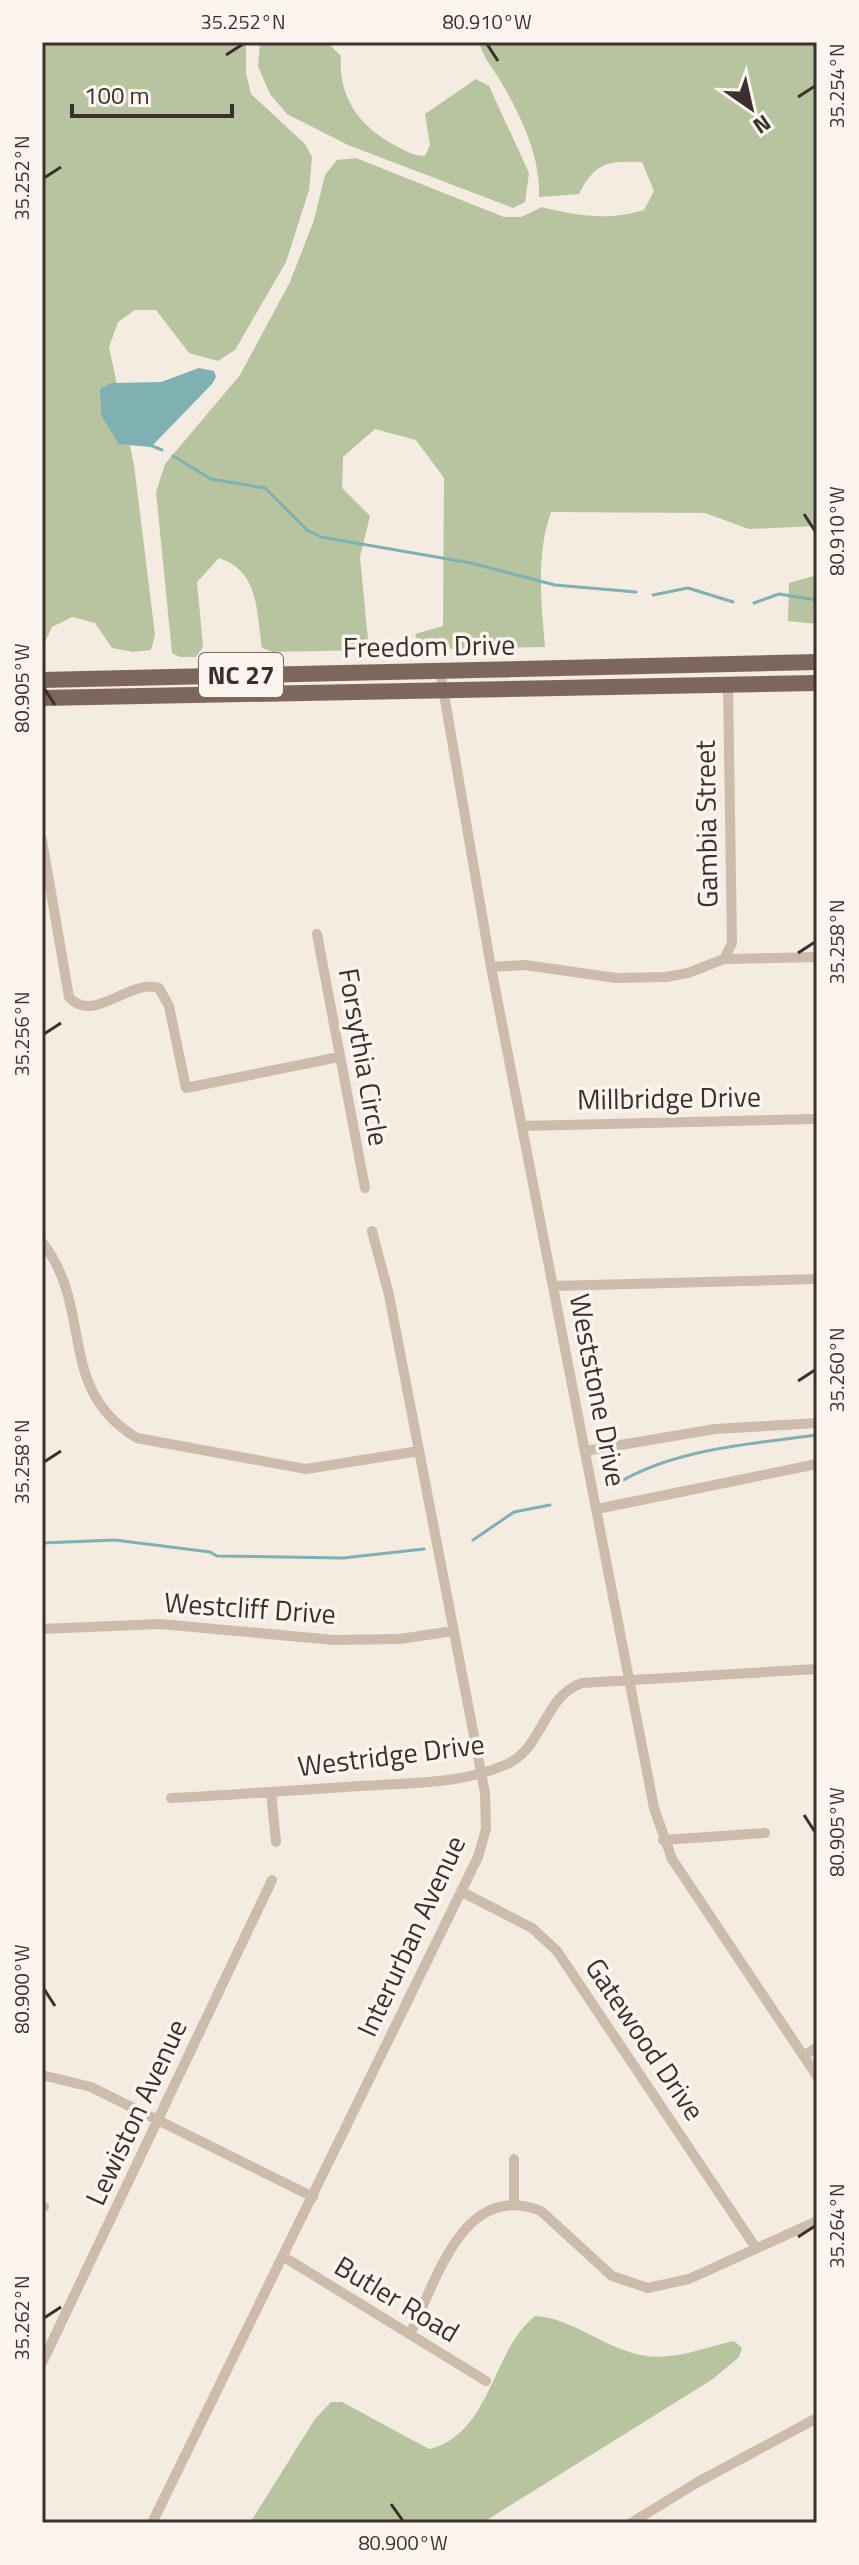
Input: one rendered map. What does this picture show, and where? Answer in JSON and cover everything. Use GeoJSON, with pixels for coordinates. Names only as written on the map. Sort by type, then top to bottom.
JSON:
{"type":"FeatureCollection","features":[{"type":"Feature","properties":{"kind":"main road","name":"Freedom Drive"},"geometry":{"type":"LineString","coordinates":[[42,680],[817,662]]}},
{"type":"Feature","properties":{"kind":"main road","name":"Freedom Drive"},"geometry":{"type":"LineString","coordinates":[[42,698],[817,683]]}},
{"type":"Feature","properties":{"kind":"street","name":"Weststone Drive"},"geometry":{"type":"LineString","coordinates":[[440,671],[491,967],[629,1680],[663,1840],[679,1872],[817,2076]]}},
{"type":"Feature","properties":{"kind":"street","name":"Gambia Street"},"geometry":{"type":"LineString","coordinates":[[724,959],[732,943],[728,685]]}},
{"type":"Feature","properties":{"kind":"street"},"geometry":{"type":"LineString","coordinates":[[42,840],[69,997],[75,1004],[91,1007],[144,986],[159,988],[169,1006],[186,1088],[339,1057]]}},
{"type":"Feature","properties":{"kind":"street","name":"Forsythia Circle"},"geometry":{"type":"LineString","coordinates":[[317,934],[365,1188]]}},
{"type":"Feature","properties":{"kind":"street"},"geometry":{"type":"LineString","coordinates":[[491,967],[525,965],[616,978],[666,977],[688,973],[724,959],[817,957]]}},
{"type":"Feature","properties":{"kind":"street","name":"Millbridge Drive"},"geometry":{"type":"LineString","coordinates":[[522,1126],[817,1119]]}},
{"type":"Feature","properties":{"kind":"street","name":"Interurban Avenue"},"geometry":{"type":"LineString","coordinates":[[152,2523],[462,1892],[478,1857],[486,1829],[481,1772],[419,1451],[372,1231]]}},
{"type":"Feature","properties":{"kind":"street"},"geometry":{"type":"LineString","coordinates":[[42,1244],[65,1281],[84,1371],[96,1403],[115,1425],[137,1438],[306,1469],[419,1451]]}},
{"type":"Feature","properties":{"kind":"street"},"geometry":{"type":"LineString","coordinates":[[553,1286],[817,1279]]}},
{"type":"Feature","properties":{"kind":"street"},"geometry":{"type":"LineString","coordinates":[[585,1451],[715,1429],[817,1423]]}},
{"type":"Feature","properties":{"kind":"street"},"geometry":{"type":"LineString","coordinates":[[597,1509],[817,1464]]}},
{"type":"Feature","properties":{"kind":"street","name":"Westcliff Drive"},"geometry":{"type":"LineString","coordinates":[[42,1629],[160,1624],[334,1640],[400,1639],[453,1631]]}},
{"type":"Feature","properties":{"kind":"street","name":"Westridge Drive"},"geometry":{"type":"LineString","coordinates":[[171,1798],[413,1783],[481,1772],[504,1766],[527,1750],[566,1691],[582,1683],[817,1669]]}},
{"type":"Feature","properties":{"kind":"street"},"geometry":{"type":"LineString","coordinates":[[271,1792],[276,1842]]}},
{"type":"Feature","properties":{"kind":"street"},"geometry":{"type":"LineString","coordinates":[[663,1840],[765,1833]]}},
{"type":"Feature","properties":{"kind":"street","name":"Lewiston Avenue"},"geometry":{"type":"LineString","coordinates":[[42,2363],[272,1880]]}},
{"type":"Feature","properties":{"kind":"street","name":"Gatewood Drive"},"geometry":{"type":"LineString","coordinates":[[462,1892],[532,1928],[557,1951],[756,2248]]}},
{"type":"Feature","properties":{"kind":"street"},"geometry":{"type":"LineString","coordinates":[[804,2056],[817,2047]]}},
{"type":"Feature","properties":{"kind":"street"},"geometry":{"type":"LineString","coordinates":[[42,2075],[91,2087],[313,2197]]}},
{"type":"Feature","properties":{"kind":"street"},"geometry":{"type":"LineString","coordinates":[[514,2159],[514,2204]]}},
{"type":"Feature","properties":{"kind":"street"},"geometry":{"type":"LineString","coordinates":[[410,2334],[465,2226],[487,2209],[514,2204],[528,2206],[553,2218],[601,2266],[633,2285],[670,2286],[817,2221]]}},
{"type":"Feature","properties":{"kind":"street","name":"Butler Road"},"geometry":{"type":"LineString","coordinates":[[284,2257],[486,2381]]}},
{"type":"Feature","properties":{"kind":"street"},"geometry":{"type":"LineString","coordinates":[[631,2523],[698,2482],[817,2418]]}},
{"type":"Feature","properties":{"kind":"green space"},"geometry":{"type":"Polygon","coordinates":[[[42,42],[246,42],[246,74],[251,94],[305,144],[312,157],[309,190],[286,262],[235,350],[218,361],[189,353],[156,310],[135,310],[118,322],[109,347],[134,465],[155,635],[151,650],[133,652],[112,648],[95,623],[72,617],[52,627],[42,648],[42,42]]]}},
{"type":"Feature","properties":{"kind":"green space"},"geometry":{"type":"Polygon","coordinates":[[[260,42],[327,42],[341,56],[343,85],[354,110],[383,138],[417,155],[425,156],[430,145],[425,114],[476,79],[489,86],[529,173],[525,202],[513,208],[348,145],[287,114],[270,94],[258,66],[260,42]]]}},
{"type":"Feature","properties":{"kind":"green space"},"geometry":{"type":"Polygon","coordinates":[[[479,42],[817,42],[817,526],[749,529],[705,513],[551,512],[541,561],[545,647],[440,649],[419,645],[415,634],[443,626],[444,478],[416,440],[375,429],[343,457],[342,488],[370,516],[360,557],[369,650],[273,652],[262,648],[257,607],[249,583],[232,564],[219,558],[197,582],[203,647],[196,657],[180,657],[172,653],[156,492],[165,464],[240,375],[290,282],[314,220],[325,175],[337,160],[356,158],[504,217],[521,217],[542,207],[593,216],[631,213],[644,210],[654,191],[642,162],[620,162],[597,170],[579,194],[539,197],[537,167],[528,136],[479,42]]]}},
{"type":"Feature","properties":{"kind":"green space"},"geometry":{"type":"Polygon","coordinates":[[[817,575],[817,624],[788,621],[789,583],[817,575]]]}},
{"type":"Feature","properties":{"kind":"green space"},"geometry":{"type":"Polygon","coordinates":[[[535,2316],[563,2322],[618,2348],[647,2356],[680,2355],[734,2341],[742,2348],[739,2357],[713,2379],[482,2523],[250,2523],[315,2419],[331,2402],[342,2402],[429,2449],[450,2441],[466,2427],[509,2349],[535,2316]]]}},
{"type":"Feature","properties":{"kind":"water"},"geometry":{"type":"Polygon","coordinates":[[[199,368],[214,371],[216,377],[212,384],[151,447],[119,444],[101,415],[100,389],[111,383],[161,382],[199,368]]]}},
{"type":"Feature","properties":{"kind":"waterway"},"geometry":{"type":"LineString","coordinates":[[150,445],[162,450]]}},
{"type":"Feature","properties":{"kind":"waterway"},"geometry":{"type":"LineString","coordinates":[[173,456],[211,479],[265,488],[307,530],[321,537],[471,563],[555,585],[636,592]]}},
{"type":"Feature","properties":{"kind":"waterway"},"geometry":{"type":"LineString","coordinates":[[653,595],[688,588],[733,602]]}},
{"type":"Feature","properties":{"kind":"waterway"},"geometry":{"type":"LineString","coordinates":[[754,603],[779,594],[817,600]]}},
{"type":"Feature","properties":{"kind":"waterway"},"geometry":{"type":"LineString","coordinates":[[615,1485],[661,1463],[687,1456],[739,1445],[817,1435]]}},
{"type":"Feature","properties":{"kind":"waterway"},"geometry":{"type":"LineString","coordinates":[[473,1540],[514,1512],[550,1505]]}},
{"type":"Feature","properties":{"kind":"waterway"},"geometry":{"type":"LineString","coordinates":[[42,1543],[115,1540],[210,1552],[217,1556],[343,1558],[424,1549]]}}]}
